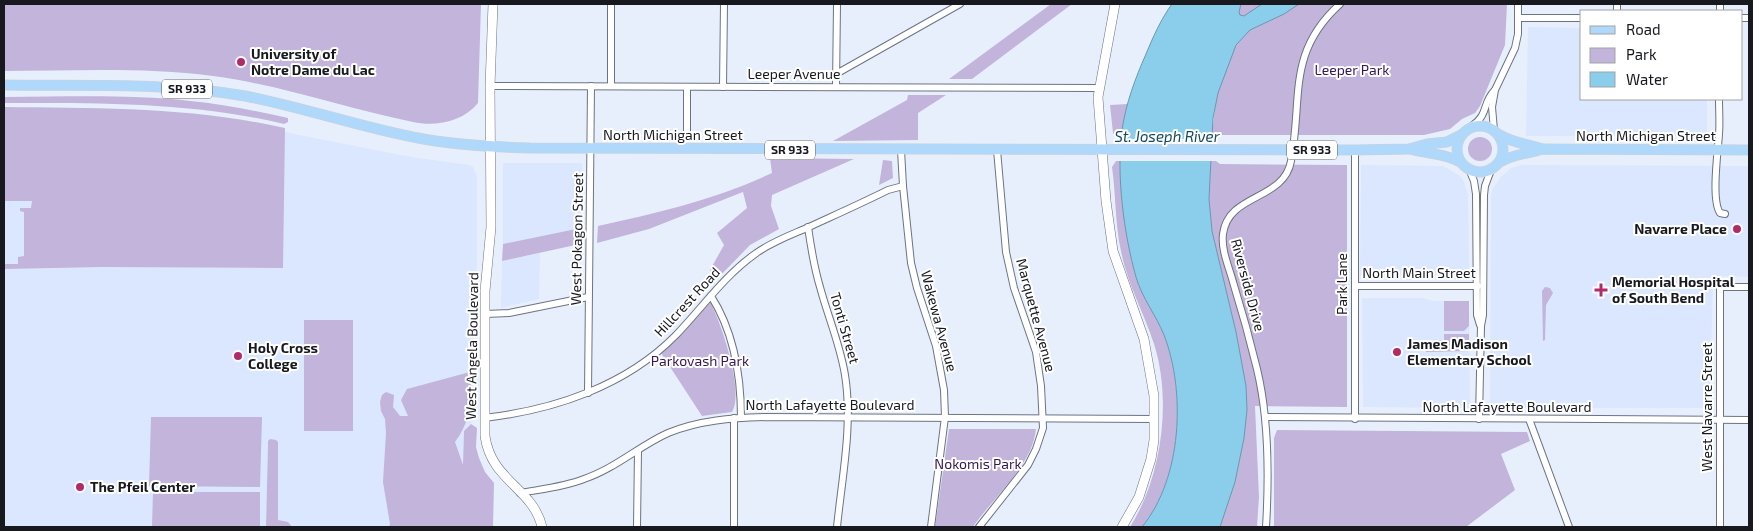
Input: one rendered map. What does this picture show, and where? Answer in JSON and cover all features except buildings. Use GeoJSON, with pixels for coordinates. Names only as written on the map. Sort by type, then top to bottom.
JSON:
{"type":"FeatureCollection","features":[{"type":"Feature","properties":{"kind":"main road","name":"North Michigan Street"},"geometry":{"type":"LineString","coordinates":[[4,85],[142,86],[211,91],[280,103],[419,138],[490,147],[591,149],[1355,150],[1409,149],[1427,144],[1447,142],[1461,135]]}},
{"type":"Feature","properties":{"kind":"main road"},"geometry":{"type":"LineString","coordinates":[[1468,169],[1476,172],[1491,170],[1500,162],[1503,149],[1497,132],[1484,126],[1472,126]]}},
{"type":"Feature","properties":{"kind":"main road","name":"SR 933"},"geometry":{"type":"LineString","coordinates":[[1461,135],[1472,126]]}},
{"type":"Feature","properties":{"kind":"main road","name":"North Michigan Street"},"geometry":{"type":"LineString","coordinates":[[1497,132],[1512,141],[1542,149],[1749,150]]}},
{"type":"Feature","properties":{"kind":"main road"},"geometry":{"type":"LineString","coordinates":[[1460,162],[1457,149],[1461,135]]}},
{"type":"Feature","properties":{"kind":"main road","name":"North Michigan Street"},"geometry":{"type":"LineString","coordinates":[[1409,149],[1427,154],[1448,156],[1460,162]]}},
{"type":"Feature","properties":{"kind":"main road","name":"North Michigan Street"},"geometry":{"type":"LineString","coordinates":[[1500,162],[1512,156],[1529,154],[1542,149]]}},
{"type":"Feature","properties":{"kind":"main road","name":"SR 933"},"geometry":{"type":"LineString","coordinates":[[1460,162],[1468,169]]}},
{"type":"Feature","properties":{"kind":"street","name":"West Angela Boulevard"},"geometry":{"type":"LineString","coordinates":[[493,4],[490,86],[490,227],[485,314],[484,418],[486,445],[498,469],[538,513],[542,527]]}},
{"type":"Feature","properties":{"kind":"street"},"geometry":{"type":"LineString","coordinates":[[611,4],[611,86]]}},
{"type":"Feature","properties":{"kind":"street"},"geometry":{"type":"LineString","coordinates":[[723,87],[724,4]]}},
{"type":"Feature","properties":{"kind":"street"},"geometry":{"type":"LineString","coordinates":[[836,87],[837,4]]}},
{"type":"Feature","properties":{"kind":"street"},"geometry":{"type":"LineString","coordinates":[[836,74],[960,4]]}},
{"type":"Feature","properties":{"kind":"street"},"geometry":{"type":"LineString","coordinates":[[1115,4],[1099,88],[1106,201],[1114,250],[1144,339],[1152,373],[1154,396],[1152,450],[1145,480],[1139,497],[1122,527]]}},
{"type":"Feature","properties":{"kind":"street","name":"Riverside Drive"},"geometry":{"type":"LineString","coordinates":[[1266,527],[1268,494],[1265,417],[1258,371],[1224,252],[1223,233],[1225,226],[1235,211],[1246,202],[1274,188],[1289,172],[1293,150],[1298,81],[1303,58],[1316,32],[1340,4]]}},
{"type":"Feature","properties":{"kind":"street"},"geometry":{"type":"LineString","coordinates":[[1472,126],[1482,117],[1490,96],[1495,90],[1513,54],[1517,41],[1518,4]]}},
{"type":"Feature","properties":{"kind":"street"},"geometry":{"type":"LineString","coordinates":[[1518,18],[1580,18]]}},
{"type":"Feature","properties":{"kind":"street","name":"Leeper Avenue"},"geometry":{"type":"LineString","coordinates":[[490,86],[1099,88]]}},
{"type":"Feature","properties":{"kind":"street","name":"West Pokagon Street"},"geometry":{"type":"LineString","coordinates":[[588,393],[591,86]]}},
{"type":"Feature","properties":{"kind":"street"},"geometry":{"type":"LineString","coordinates":[[687,87],[687,133]]}},
{"type":"Feature","properties":{"kind":"street"},"geometry":{"type":"LineString","coordinates":[[1495,90],[1492,107],[1497,132]]}},
{"type":"Feature","properties":{"kind":"street"},"geometry":{"type":"LineString","coordinates":[[1719,100],[1716,206],[1720,213],[1725,214]]}},
{"type":"Feature","properties":{"kind":"street","name":"Wakewa Avenue"},"geometry":{"type":"LineString","coordinates":[[901,150],[911,262],[917,288],[938,353],[944,390],[944,418],[930,527]]}},
{"type":"Feature","properties":{"kind":"street","name":"Marquette Avenue"},"geometry":{"type":"LineString","coordinates":[[979,527],[1028,465],[1042,431],[1043,418],[1036,352],[1014,288],[1006,252],[997,150]]}},
{"type":"Feature","properties":{"kind":"street","name":"Park Lane"},"geometry":{"type":"LineString","coordinates":[[1355,150],[1355,418]]}},
{"type":"Feature","properties":{"kind":"street"},"geometry":{"type":"LineString","coordinates":[[1468,169],[1474,181],[1476,194],[1483,315],[1480,326],[1480,419]]}},
{"type":"Feature","properties":{"kind":"street"},"geometry":{"type":"LineString","coordinates":[[1480,285],[1484,195],[1491,170]]}},
{"type":"Feature","properties":{"kind":"street","name":"Hillcrest Road"},"geometry":{"type":"LineString","coordinates":[[484,418],[550,406],[588,393],[618,378],[659,350],[697,313],[735,269],[756,253],[888,190],[903,186]]}},
{"type":"Feature","properties":{"kind":"street","name":"Tonti Street"},"geometry":{"type":"LineString","coordinates":[[808,227],[817,277],[838,341],[847,392],[847,417],[837,527]]}},
{"type":"Feature","properties":{"kind":"street","name":"North Main Street"},"geometry":{"type":"LineString","coordinates":[[1355,286],[1480,285]]}},
{"type":"Feature","properties":{"kind":"street","name":"West Navarre Street"},"geometry":{"type":"LineString","coordinates":[[1720,527],[1720,287],[1749,287]]}},
{"type":"Feature","properties":{"kind":"street"},"geometry":{"type":"LineString","coordinates":[[711,296],[720,311],[734,352],[741,391],[738,418],[734,527]]}},
{"type":"Feature","properties":{"kind":"street"},"geometry":{"type":"LineString","coordinates":[[485,314],[509,313],[588,297]]}},
{"type":"Feature","properties":{"kind":"street","name":"North Lafayette Boulevard"},"geometry":{"type":"LineString","coordinates":[[520,492],[582,480],[618,464],[668,433],[702,422],[738,418],[847,417],[1154,419]]}},
{"type":"Feature","properties":{"kind":"street","name":"North Lafayette Boulevard"},"geometry":{"type":"LineString","coordinates":[[1265,417],[1749,420]]}},
{"type":"Feature","properties":{"kind":"street"},"geometry":{"type":"LineString","coordinates":[[1529,419],[1569,527]]}},
{"type":"Feature","properties":{"kind":"street"},"geometry":{"type":"LineString","coordinates":[[637,527],[638,451]]}},
{"type":"Feature","properties":{"kind":"shaded area"},"geometry":{"type":"Polygon","coordinates":[[[1528,27],[1580,28],[1580,100],[1707,100],[1707,136],[1526,136],[1528,27]]]}},
{"type":"Feature","properties":{"kind":"shaded area","name":"Holy Cross College"},"geometry":{"type":"Polygon","coordinates":[[[4,108],[250,123],[299,135],[473,167],[477,176],[477,263],[471,424],[464,431],[462,527],[4,527],[4,108]]]}},
{"type":"Feature","properties":{"kind":"shaded area"},"geometry":{"type":"Polygon","coordinates":[[[503,163],[582,163],[581,228],[503,244],[503,163]]]}},
{"type":"Feature","properties":{"kind":"shaded area"},"geometry":{"type":"Polygon","coordinates":[[[1361,165],[1443,166],[1460,176],[1468,194],[1469,271],[1456,275],[1360,276],[1361,165]]]}},
{"type":"Feature","properties":{"kind":"shaded area","name":"Memorial Hospital of South Bend"},"geometry":{"type":"Polygon","coordinates":[[[1522,165],[1749,166],[1749,277],[1713,276],[1710,402],[1703,408],[1494,408],[1490,405],[1492,190],[1500,178],[1511,168],[1522,165]]]}},
{"type":"Feature","properties":{"kind":"shaded area"},"geometry":{"type":"Polygon","coordinates":[[[540,253],[539,299],[501,308],[502,261],[540,253]]]}},
{"type":"Feature","properties":{"kind":"shaded area"},"geometry":{"type":"Polygon","coordinates":[[[1362,298],[1423,298],[1433,301],[1469,301],[1470,408],[1363,407],[1362,298]]]}},
{"type":"Feature","properties":{"kind":"green space","name":"University of Notre Dame du Lac"},"geometry":{"type":"Polygon","coordinates":[[[4,4],[481,4],[478,103],[465,115],[457,119],[430,124],[388,116],[263,85],[213,76],[135,70],[4,71],[4,4]]]}},
{"type":"Feature","properties":{"kind":"green space"},"geometry":{"type":"Polygon","coordinates":[[[1051,4],[1072,4],[972,79],[949,79],[1051,4]]]}},
{"type":"Feature","properties":{"kind":"green space","name":"Leeper Park"},"geometry":{"type":"Polygon","coordinates":[[[1241,4],[1507,4],[1505,45],[1480,106],[1475,113],[1462,119],[1450,129],[1424,135],[1219,135],[1216,139],[1212,139],[1214,114],[1223,72],[1234,48],[1242,38],[1239,12],[1241,4]]]}},
{"type":"Feature","properties":{"kind":"green space"},"geometry":{"type":"Polygon","coordinates":[[[908,95],[946,95],[918,113],[918,140],[833,141],[907,100],[908,95]]]}},
{"type":"Feature","properties":{"kind":"green space"},"geometry":{"type":"Polygon","coordinates":[[[97,96],[167,99],[252,110],[288,118],[288,122],[284,124],[215,111],[145,105],[4,103],[4,97],[97,96]]]}},
{"type":"Feature","properties":{"kind":"green space"},"geometry":{"type":"Polygon","coordinates":[[[1128,104],[1122,139],[1117,139],[1113,133],[1110,105],[1128,104]]]}},
{"type":"Feature","properties":{"kind":"green space"},"geometry":{"type":"Polygon","coordinates":[[[4,107],[180,112],[250,121],[285,128],[283,268],[101,267],[4,269],[4,264],[18,264],[18,257],[24,256],[24,212],[20,211],[20,208],[31,208],[32,201],[4,201],[4,107]]]}},
{"type":"Feature","properties":{"kind":"green space"},"geometry":{"type":"Polygon","coordinates":[[[1480,137],[1485,138],[1491,144],[1491,154],[1485,160],[1480,161],[1475,160],[1469,154],[1468,149],[1469,144],[1475,138],[1480,137]]]}},
{"type":"Feature","properties":{"kind":"green space"},"geometry":{"type":"Polygon","coordinates":[[[770,158],[854,159],[772,195],[771,206],[779,229],[750,245],[717,279],[710,270],[724,245],[717,233],[747,208],[743,192],[649,229],[597,243],[598,226],[708,198],[751,182],[772,173],[770,158]]]}},
{"type":"Feature","properties":{"kind":"green space"},"geometry":{"type":"Polygon","coordinates":[[[883,160],[892,161],[893,178],[879,185],[883,160]]]}},
{"type":"Feature","properties":{"kind":"green space"},"geometry":{"type":"Polygon","coordinates":[[[1116,161],[1121,161],[1122,204],[1133,265],[1139,285],[1164,335],[1171,358],[1177,408],[1172,460],[1165,484],[1155,507],[1142,527],[1130,527],[1150,485],[1156,462],[1161,438],[1162,389],[1154,344],[1127,275],[1121,251],[1112,167],[1116,161]]]}},
{"type":"Feature","properties":{"kind":"green space"},"geometry":{"type":"Polygon","coordinates":[[[1211,161],[1216,161],[1220,164],[1347,165],[1347,407],[1255,406],[1259,497],[1257,527],[1220,527],[1235,482],[1244,438],[1247,410],[1246,386],[1236,332],[1212,231],[1209,199],[1211,161]]]}},
{"type":"Feature","properties":{"kind":"green space"},"geometry":{"type":"Polygon","coordinates":[[[581,228],[580,244],[502,261],[503,244],[581,228]]]}},
{"type":"Feature","properties":{"kind":"green space"},"geometry":{"type":"Polygon","coordinates":[[[1545,287],[1550,288],[1553,293],[1546,305],[1545,340],[1543,341],[1542,291],[1545,287]]]}},
{"type":"Feature","properties":{"kind":"green space"},"geometry":{"type":"Polygon","coordinates":[[[1444,301],[1469,301],[1469,326],[1464,331],[1444,331],[1444,301]]]}},
{"type":"Feature","properties":{"kind":"green space","name":"Parkovash Park"},"geometry":{"type":"Polygon","coordinates":[[[710,302],[725,340],[736,390],[732,412],[702,416],[661,353],[681,335],[710,302]]]}},
{"type":"Feature","properties":{"kind":"green space"},"geometry":{"type":"Polygon","coordinates":[[[304,320],[353,320],[353,431],[304,431],[304,320]]]}},
{"type":"Feature","properties":{"kind":"green space"},"geometry":{"type":"Polygon","coordinates":[[[1444,334],[1469,334],[1469,351],[1426,352],[1427,343],[1434,344],[1438,340],[1444,340],[1444,334]]]}},
{"type":"Feature","properties":{"kind":"green space"},"geometry":{"type":"Polygon","coordinates":[[[470,372],[470,408],[465,426],[455,442],[463,465],[464,431],[471,424],[477,428],[476,447],[479,458],[485,472],[494,483],[493,527],[389,527],[383,482],[386,433],[385,419],[381,411],[380,402],[382,395],[386,392],[394,395],[393,407],[400,416],[408,416],[401,400],[407,389],[470,372]]]}},
{"type":"Feature","properties":{"kind":"green space"},"geometry":{"type":"Polygon","coordinates":[[[151,417],[262,417],[260,487],[149,486],[151,417]]]}},
{"type":"Feature","properties":{"kind":"green space","name":"Nokomis Park"},"geometry":{"type":"Polygon","coordinates":[[[949,429],[1036,429],[1033,443],[1020,469],[973,527],[935,527],[949,429]]]}},
{"type":"Feature","properties":{"kind":"green space"},"geometry":{"type":"Polygon","coordinates":[[[1277,430],[1527,432],[1530,441],[1501,454],[1515,490],[1466,527],[1274,527],[1274,438],[1277,430]]]}},
{"type":"Feature","properties":{"kind":"green space"},"geometry":{"type":"Polygon","coordinates":[[[270,439],[278,442],[278,520],[288,522],[292,527],[266,527],[268,441],[270,439]]]}},
{"type":"Feature","properties":{"kind":"green space"},"geometry":{"type":"Polygon","coordinates":[[[153,492],[260,492],[260,527],[152,527],[153,492]]]}},
{"type":"Feature","properties":{"kind":"water","name":"St. Joseph River"},"geometry":{"type":"Polygon","coordinates":[[[1172,4],[1241,4],[1239,12],[1240,15],[1244,16],[1262,4],[1299,4],[1284,14],[1250,30],[1236,45],[1218,93],[1213,118],[1209,199],[1212,231],[1236,332],[1246,386],[1247,410],[1244,438],[1235,482],[1220,527],[1142,527],[1155,507],[1165,484],[1172,460],[1177,408],[1171,358],[1161,328],[1145,299],[1136,277],[1128,242],[1122,204],[1120,147],[1128,101],[1154,35],[1172,4]]]}},
{"type":"Feature","properties":{"kind":"pier"},"geometry":{"type":"Polygon","coordinates":[[[1119,139],[1214,139],[1213,161],[1118,161],[1119,139]]]}},
{"type":"Feature","properties":{"kind":"place","name":"University of Notre Dame du Lac"},"geometry":{"type":"Point","coordinates":[241,62]}},
{"type":"Feature","properties":{"kind":"place","name":"Navarre Place"},"geometry":{"type":"Point","coordinates":[1737,229]}},
{"type":"Feature","properties":{"kind":"place","name":"Memorial Hospital of South Bend"},"geometry":{"type":"Point","coordinates":[1601,290]}},
{"type":"Feature","properties":{"kind":"place","name":"James Madison Elementary School"},"geometry":{"type":"Point","coordinates":[1397,352]}},
{"type":"Feature","properties":{"kind":"place","name":"Holy Cross College"},"geometry":{"type":"Point","coordinates":[238,356]}},
{"type":"Feature","properties":{"kind":"place","name":"The Pfeil Center"},"geometry":{"type":"Point","coordinates":[80,487]}}]}
